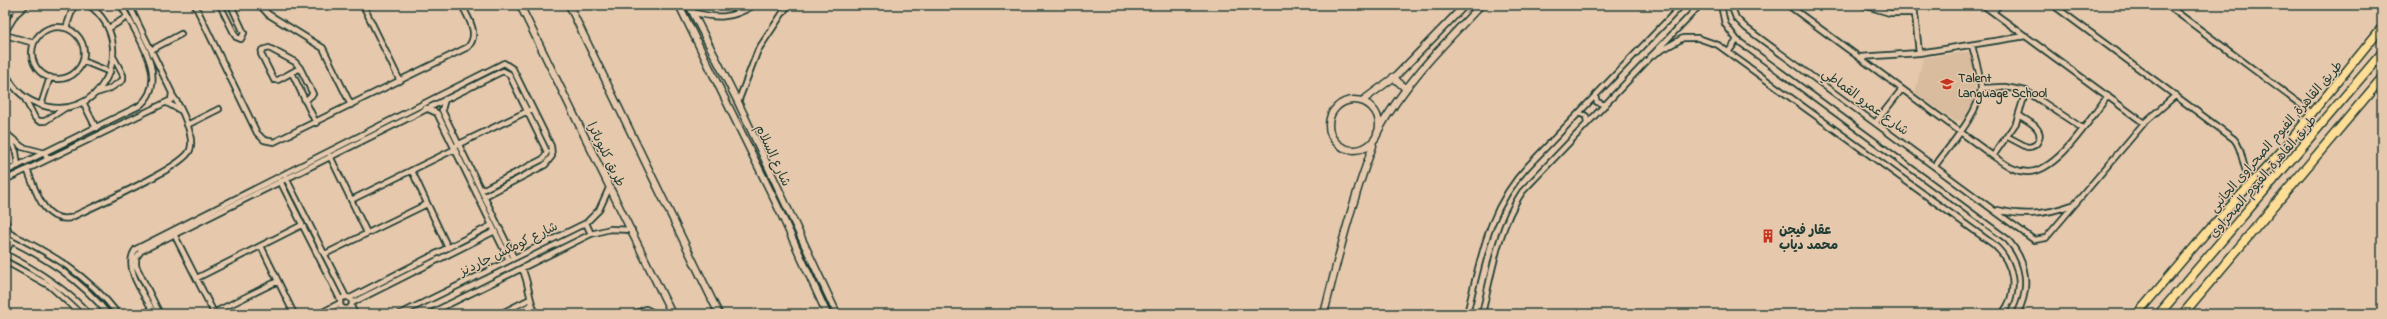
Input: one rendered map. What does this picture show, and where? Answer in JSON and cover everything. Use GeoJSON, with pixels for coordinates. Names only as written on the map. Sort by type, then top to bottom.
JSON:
{"type":"FeatureCollection","features":[{"type":"Feature","properties":{"kind":"highway","name":"طريق القاهرة, الفيوم الصحراوى"},"geometry":{"type":"LineString","coordinates":[[2159,314],[2382,53]]}},
{"type":"Feature","properties":{"kind":"highway"},"geometry":{"type":"LineString","coordinates":[[2183,314],[2382,78]]}},
{"type":"Feature","properties":{"kind":"main road","name":"طريق كليوباترا"},"geometry":{"type":"LineString","coordinates":[[520,5],[672,314]]}},
{"type":"Feature","properties":{"kind":"main road"},"geometry":{"type":"LineString","coordinates":[[569,5],[719,314]]}},
{"type":"Feature","properties":{"kind":"main road","name":"شارع السلام"},"geometry":{"type":"LineString","coordinates":[[679,5],[837,314]]}},
{"type":"Feature","properties":{"kind":"main road","name":"شارع السلام"},"geometry":{"type":"LineString","coordinates":[[689,5],[738,102],[827,314]]}},
{"type":"Feature","properties":{"kind":"main road"},"geometry":{"type":"LineString","coordinates":[[1465,5],[1393,78],[1362,101],[1349,101],[1336,107],[1330,120],[1331,134],[1340,145],[1346,148],[1360,149],[1372,142],[1406,89],[1436,53],[1481,5]]}},
{"type":"Feature","properties":{"kind":"main road","name":"طريق القاهرة, الفيوم الصحراوى الجانبى"},"geometry":{"type":"LineString","coordinates":[[2137,314],[2312,113],[2382,27]]}},
{"type":"Feature","properties":{"kind":"main road"},"geometry":{"type":"LineString","coordinates":[[1393,78],[1406,89]]}},
{"type":"Feature","properties":{"kind":"main road"},"geometry":{"type":"LineString","coordinates":[[1362,101],[1374,110],[1378,117],[1378,133]]}},
{"type":"Feature","properties":{"kind":"main road"},"geometry":{"type":"LineString","coordinates":[[1324,314],[1359,180],[1373,146],[1372,142]]}},
{"type":"Feature","properties":{"kind":"street"},"geometry":{"type":"LineString","coordinates":[[5,32],[11,20],[26,5]]}},
{"type":"Feature","properties":{"kind":"street"},"geometry":{"type":"LineString","coordinates":[[66,28],[74,5]]}},
{"type":"Feature","properties":{"kind":"street"},"geometry":{"type":"LineString","coordinates":[[89,5],[100,15],[109,28],[114,47],[114,57],[110,72],[96,93]]}},
{"type":"Feature","properties":{"kind":"street"},"geometry":{"type":"LineString","coordinates":[[5,172],[139,106],[148,98],[153,86],[152,68],[121,5]]}},
{"type":"Feature","properties":{"kind":"street"},"geometry":{"type":"LineString","coordinates":[[27,169],[46,210],[60,218],[70,218],[180,162],[188,155],[192,144],[187,125],[129,5]]}},
{"type":"Feature","properties":{"kind":"street"},"geometry":{"type":"LineString","coordinates":[[195,5],[260,137],[269,142],[279,141],[464,49],[470,44],[473,32],[462,5]]}},
{"type":"Feature","properties":{"kind":"street"},"geometry":{"type":"LineString","coordinates":[[220,5],[236,38],[241,40],[244,33],[231,5]]}},
{"type":"Feature","properties":{"kind":"street"},"geometry":{"type":"LineString","coordinates":[[260,5],[268,14],[323,48],[351,106]]}},
{"type":"Feature","properties":{"kind":"street"},"geometry":{"type":"LineString","coordinates":[[363,5],[400,81]]}},
{"type":"Feature","properties":{"kind":"street"},"geometry":{"type":"LineString","coordinates":[[692,12],[714,18],[726,17],[754,5]]}},
{"type":"Feature","properties":{"kind":"street"},"geometry":{"type":"LineString","coordinates":[[738,102],[758,50],[788,5]]}},
{"type":"Feature","properties":{"kind":"street"},"geometry":{"type":"LineString","coordinates":[[1467,314],[1488,234],[1500,203],[1522,172],[1682,5]]}},
{"type":"Feature","properties":{"kind":"street"},"geometry":{"type":"LineString","coordinates":[[1482,314],[1501,236],[1512,208],[1528,184],[1700,5]]}},
{"type":"Feature","properties":{"kind":"street"},"geometry":{"type":"LineString","coordinates":[[1721,5],[1725,24],[1737,40],[2008,239],[2020,257],[2026,277],[2025,294],[2017,314]]}},
{"type":"Feature","properties":{"kind":"street","name":"شارع عمرو القماطي"},"geometry":{"type":"LineString","coordinates":[[1731,5],[1736,18],[1746,28],[1876,122],[1995,210],[2030,238],[2038,241],[2046,238],[2072,205],[2144,123],[2176,96]]}},
{"type":"Feature","properties":{"kind":"street"},"geometry":{"type":"LineString","coordinates":[[1788,5],[1993,156],[2020,171],[2041,170],[2055,161],[2108,96]]}},
{"type":"Feature","properties":{"kind":"street"},"geometry":{"type":"LineString","coordinates":[[1914,5],[1919,53]]}},
{"type":"Feature","properties":{"kind":"street"},"geometry":{"type":"LineString","coordinates":[[1983,5],[2144,123]]}},
{"type":"Feature","properties":{"kind":"street"},"geometry":{"type":"LineString","coordinates":[[1993,12],[1999,5]]}},
{"type":"Feature","properties":{"kind":"street"},"geometry":{"type":"LineString","coordinates":[[2053,5],[2236,141],[2243,168],[2252,183]]}},
{"type":"Feature","properties":{"kind":"street"},"geometry":{"type":"LineString","coordinates":[[2167,5],[2312,113]]}},
{"type":"Feature","properties":{"kind":"street"},"geometry":{"type":"LineString","coordinates":[[1866,6],[1890,13],[1914,13]]}},
{"type":"Feature","properties":{"kind":"street"},"geometry":{"type":"LineString","coordinates":[[5,13],[14,9],[21,9]]}},
{"type":"Feature","properties":{"kind":"street"},"geometry":{"type":"LineString","coordinates":[[109,28],[127,17]]}},
{"type":"Feature","properties":{"kind":"street"},"geometry":{"type":"LineString","coordinates":[[49,28],[66,28],[76,35],[81,41],[84,49],[83,61],[79,68],[70,76],[58,79],[42,74],[34,64],[32,56],[34,43],[41,33],[49,28]]}},
{"type":"Feature","properties":{"kind":"street"},"geometry":{"type":"LineString","coordinates":[[135,33],[141,30]]}},
{"type":"Feature","properties":{"kind":"street"},"geometry":{"type":"LineString","coordinates":[[151,50],[181,34]]}},
{"type":"Feature","properties":{"kind":"street"},"geometry":{"type":"LineString","coordinates":[[5,35],[34,43]]}},
{"type":"Feature","properties":{"kind":"street"},"geometry":{"type":"LineString","coordinates":[[1860,57],[1919,53],[1972,46],[2026,36]]}},
{"type":"Feature","properties":{"kind":"street"},"geometry":{"type":"LineString","coordinates":[[1651,56],[1661,52],[1676,41],[1687,38],[1708,41],[1729,51],[2001,251],[2009,265],[2013,284],[2009,302],[2002,314]]}},
{"type":"Feature","properties":{"kind":"street"},"geometry":{"type":"LineString","coordinates":[[1729,51],[1737,40]]}},
{"type":"Feature","properties":{"kind":"street"},"geometry":{"type":"LineString","coordinates":[[1935,166],[1973,111],[1981,88],[1972,46]]}},
{"type":"Feature","properties":{"kind":"street"},"geometry":{"type":"LineString","coordinates":[[300,68],[277,80],[272,79],[261,54],[262,50],[269,48],[292,60],[300,68],[313,94],[306,100]]}},
{"type":"Feature","properties":{"kind":"street"},"geometry":{"type":"LineString","coordinates":[[5,71],[6,78],[23,96],[35,118],[39,122],[45,121],[66,107],[83,102],[96,93],[109,89],[123,80],[123,75],[114,57]]}},
{"type":"Feature","properties":{"kind":"street"},"geometry":{"type":"LineString","coordinates":[[83,61],[110,72]]}},
{"type":"Feature","properties":{"kind":"street"},"geometry":{"type":"LineString","coordinates":[[152,68],[158,64]]}},
{"type":"Feature","properties":{"kind":"street"},"geometry":{"type":"LineString","coordinates":[[155,314],[130,264],[132,253],[140,245],[501,64],[506,64],[513,69],[533,108],[551,146],[551,158],[545,165],[484,196]]}},
{"type":"Feature","properties":{"kind":"street"},"geometry":{"type":"LineString","coordinates":[[160,314],[136,266],[136,258],[141,251],[503,70],[509,74],[546,149],[545,157],[482,190]]}},
{"type":"Feature","properties":{"kind":"street"},"geometry":{"type":"LineString","coordinates":[[292,73],[316,123]]}},
{"type":"Feature","properties":{"kind":"street"},"geometry":{"type":"LineString","coordinates":[[41,105],[50,77]]}},
{"type":"Feature","properties":{"kind":"street"},"geometry":{"type":"LineString","coordinates":[[1981,88],[2005,87],[2026,91],[2082,128]]}},
{"type":"Feature","properties":{"kind":"street"},"geometry":{"type":"LineString","coordinates":[[1876,122],[1902,88]]}},
{"type":"Feature","properties":{"kind":"street"},"geometry":{"type":"LineString","coordinates":[[1993,156],[2008,137],[2020,116],[2026,91]]}},
{"type":"Feature","properties":{"kind":"street"},"geometry":{"type":"LineString","coordinates":[[23,96],[41,105],[66,107]]}},
{"type":"Feature","properties":{"kind":"street"},"geometry":{"type":"LineString","coordinates":[[5,180],[167,104],[173,96]]}},
{"type":"Feature","properties":{"kind":"street"},"geometry":{"type":"LineString","coordinates":[[1596,96],[1598,104],[1605,105]]}},
{"type":"Feature","properties":{"kind":"street"},"geometry":{"type":"LineString","coordinates":[[446,98],[442,110],[460,144],[514,258]]}},
{"type":"Feature","properties":{"kind":"street"},"geometry":{"type":"LineString","coordinates":[[83,102],[96,128]]}},
{"type":"Feature","properties":{"kind":"street"},"geometry":{"type":"LineString","coordinates":[[167,104],[180,110]]}},
{"type":"Feature","properties":{"kind":"street"},"geometry":{"type":"LineString","coordinates":[[139,106],[144,114]]}},
{"type":"Feature","properties":{"kind":"street"},"geometry":{"type":"LineString","coordinates":[[426,108],[437,113],[509,260]]}},
{"type":"Feature","properties":{"kind":"street"},"geometry":{"type":"LineString","coordinates":[[351,200],[412,171],[460,144],[533,108]]}},
{"type":"Feature","properties":{"kind":"street"},"geometry":{"type":"LineString","coordinates":[[187,125],[219,109]]}},
{"type":"Feature","properties":{"kind":"street"},"geometry":{"type":"LineString","coordinates":[[1578,113],[1585,115],[1587,122]]}},
{"type":"Feature","properties":{"kind":"street"},"geometry":{"type":"LineString","coordinates":[[2008,137],[2027,147],[2034,146],[2038,141],[2040,135],[2038,129],[2020,116]]}},
{"type":"Feature","properties":{"kind":"street"},"geometry":{"type":"LineString","coordinates":[[114,118],[118,126]]}},
{"type":"Feature","properties":{"kind":"street"},"geometry":{"type":"LineString","coordinates":[[5,129],[17,155],[18,166]]}},
{"type":"Feature","properties":{"kind":"street"},"geometry":{"type":"LineString","coordinates":[[8,135],[22,147],[45,153]]}},
{"type":"Feature","properties":{"kind":"street"},"geometry":{"type":"LineString","coordinates":[[81,135],[84,142]]}},
{"type":"Feature","properties":{"kind":"street"},"geometry":{"type":"LineString","coordinates":[[45,153],[47,159]]}},
{"type":"Feature","properties":{"kind":"street"},"geometry":{"type":"LineString","coordinates":[[330,156],[367,234]]}},
{"type":"Feature","properties":{"kind":"street"},"geometry":{"type":"LineString","coordinates":[[412,171],[448,248]]}},
{"type":"Feature","properties":{"kind":"street"},"geometry":{"type":"LineString","coordinates":[[286,178],[350,301],[355,314]]}},
{"type":"Feature","properties":{"kind":"street"},"geometry":{"type":"LineString","coordinates":[[280,181],[342,305],[348,314]]}},
{"type":"Feature","properties":{"kind":"street","name":"شارع كومكس جاردنز"},"geometry":{"type":"LineString","coordinates":[[400,314],[586,223],[599,210],[610,186]]}},
{"type":"Feature","properties":{"kind":"street"},"geometry":{"type":"LineString","coordinates":[[325,254],[427,204]]}},
{"type":"Feature","properties":{"kind":"street","name":"شارع عمرو القماطي"},"geometry":{"type":"LineString","coordinates":[[1995,210],[2015,214],[2036,214],[2072,205]]}},
{"type":"Feature","properties":{"kind":"street"},"geometry":{"type":"LineString","coordinates":[[5,220],[7,232],[38,247],[62,262],[97,290],[118,314]]}},
{"type":"Feature","properties":{"kind":"street"},"geometry":{"type":"LineString","coordinates":[[586,223],[591,234]]}},
{"type":"Feature","properties":{"kind":"street"},"geometry":{"type":"LineString","coordinates":[[197,278],[302,225]]}},
{"type":"Feature","properties":{"kind":"street"},"geometry":{"type":"LineString","coordinates":[[330,314],[342,305],[492,225]]}},
{"type":"Feature","properties":{"kind":"street","name":"شارع كومكس جاردنز"},"geometry":{"type":"LineString","coordinates":[[429,314],[591,234],[610,229],[632,230]]}},
{"type":"Feature","properties":{"kind":"street"},"geometry":{"type":"LineString","coordinates":[[319,314],[342,305],[495,231]]}},
{"type":"Feature","properties":{"kind":"street"},"geometry":{"type":"LineString","coordinates":[[174,234],[213,313],[278,281]]}},
{"type":"Feature","properties":{"kind":"street"},"geometry":{"type":"LineString","coordinates":[[5,238],[58,267],[81,285],[108,314]]}},
{"type":"Feature","properties":{"kind":"street"},"geometry":{"type":"LineString","coordinates":[[12,241],[7,249],[6,255],[54,282],[89,314]]}},
{"type":"Feature","properties":{"kind":"street"},"geometry":{"type":"LineString","coordinates":[[261,246],[294,314]]}},
{"type":"Feature","properties":{"kind":"street"},"geometry":{"type":"LineString","coordinates":[[5,261],[50,286],[81,314]]}},
{"type":"Feature","properties":{"kind":"street"},"geometry":{"type":"LineString","coordinates":[[58,267],[62,262]]}},
{"type":"Feature","properties":{"kind":"street"},"geometry":{"type":"LineString","coordinates":[[522,268],[529,285],[531,305],[536,314]]}},
{"type":"Feature","properties":{"kind":"street"},"geometry":{"type":"LineString","coordinates":[[500,314],[530,299]]}},
{"type":"Feature","properties":{"kind":"street"},"geometry":{"type":"LineString","coordinates":[[514,314],[531,305]]}},
{"type":"Feature","properties":{"kind":"street"},"geometry":{"type":"LineString","coordinates":[[635,314],[646,309],[656,314]]}},
{"type":"Feature","properties":{"kind":"shaded area","name":"Talent Language School"},"geometry":{"type":"Polygon","coordinates":[[[1968,52],[1973,59],[1976,97],[1964,120],[1955,121],[1915,93],[1923,58],[1968,52]]]}},
{"type":"Feature","properties":{"kind":"place","name":"Talent Language School"},"geometry":{"type":"Point","coordinates":[1947,84]}},
{"type":"Feature","properties":{"kind":"place","name":"عقار فيجن محمد دياب"},"geometry":{"type":"Point","coordinates":[1768,236]}}]}
